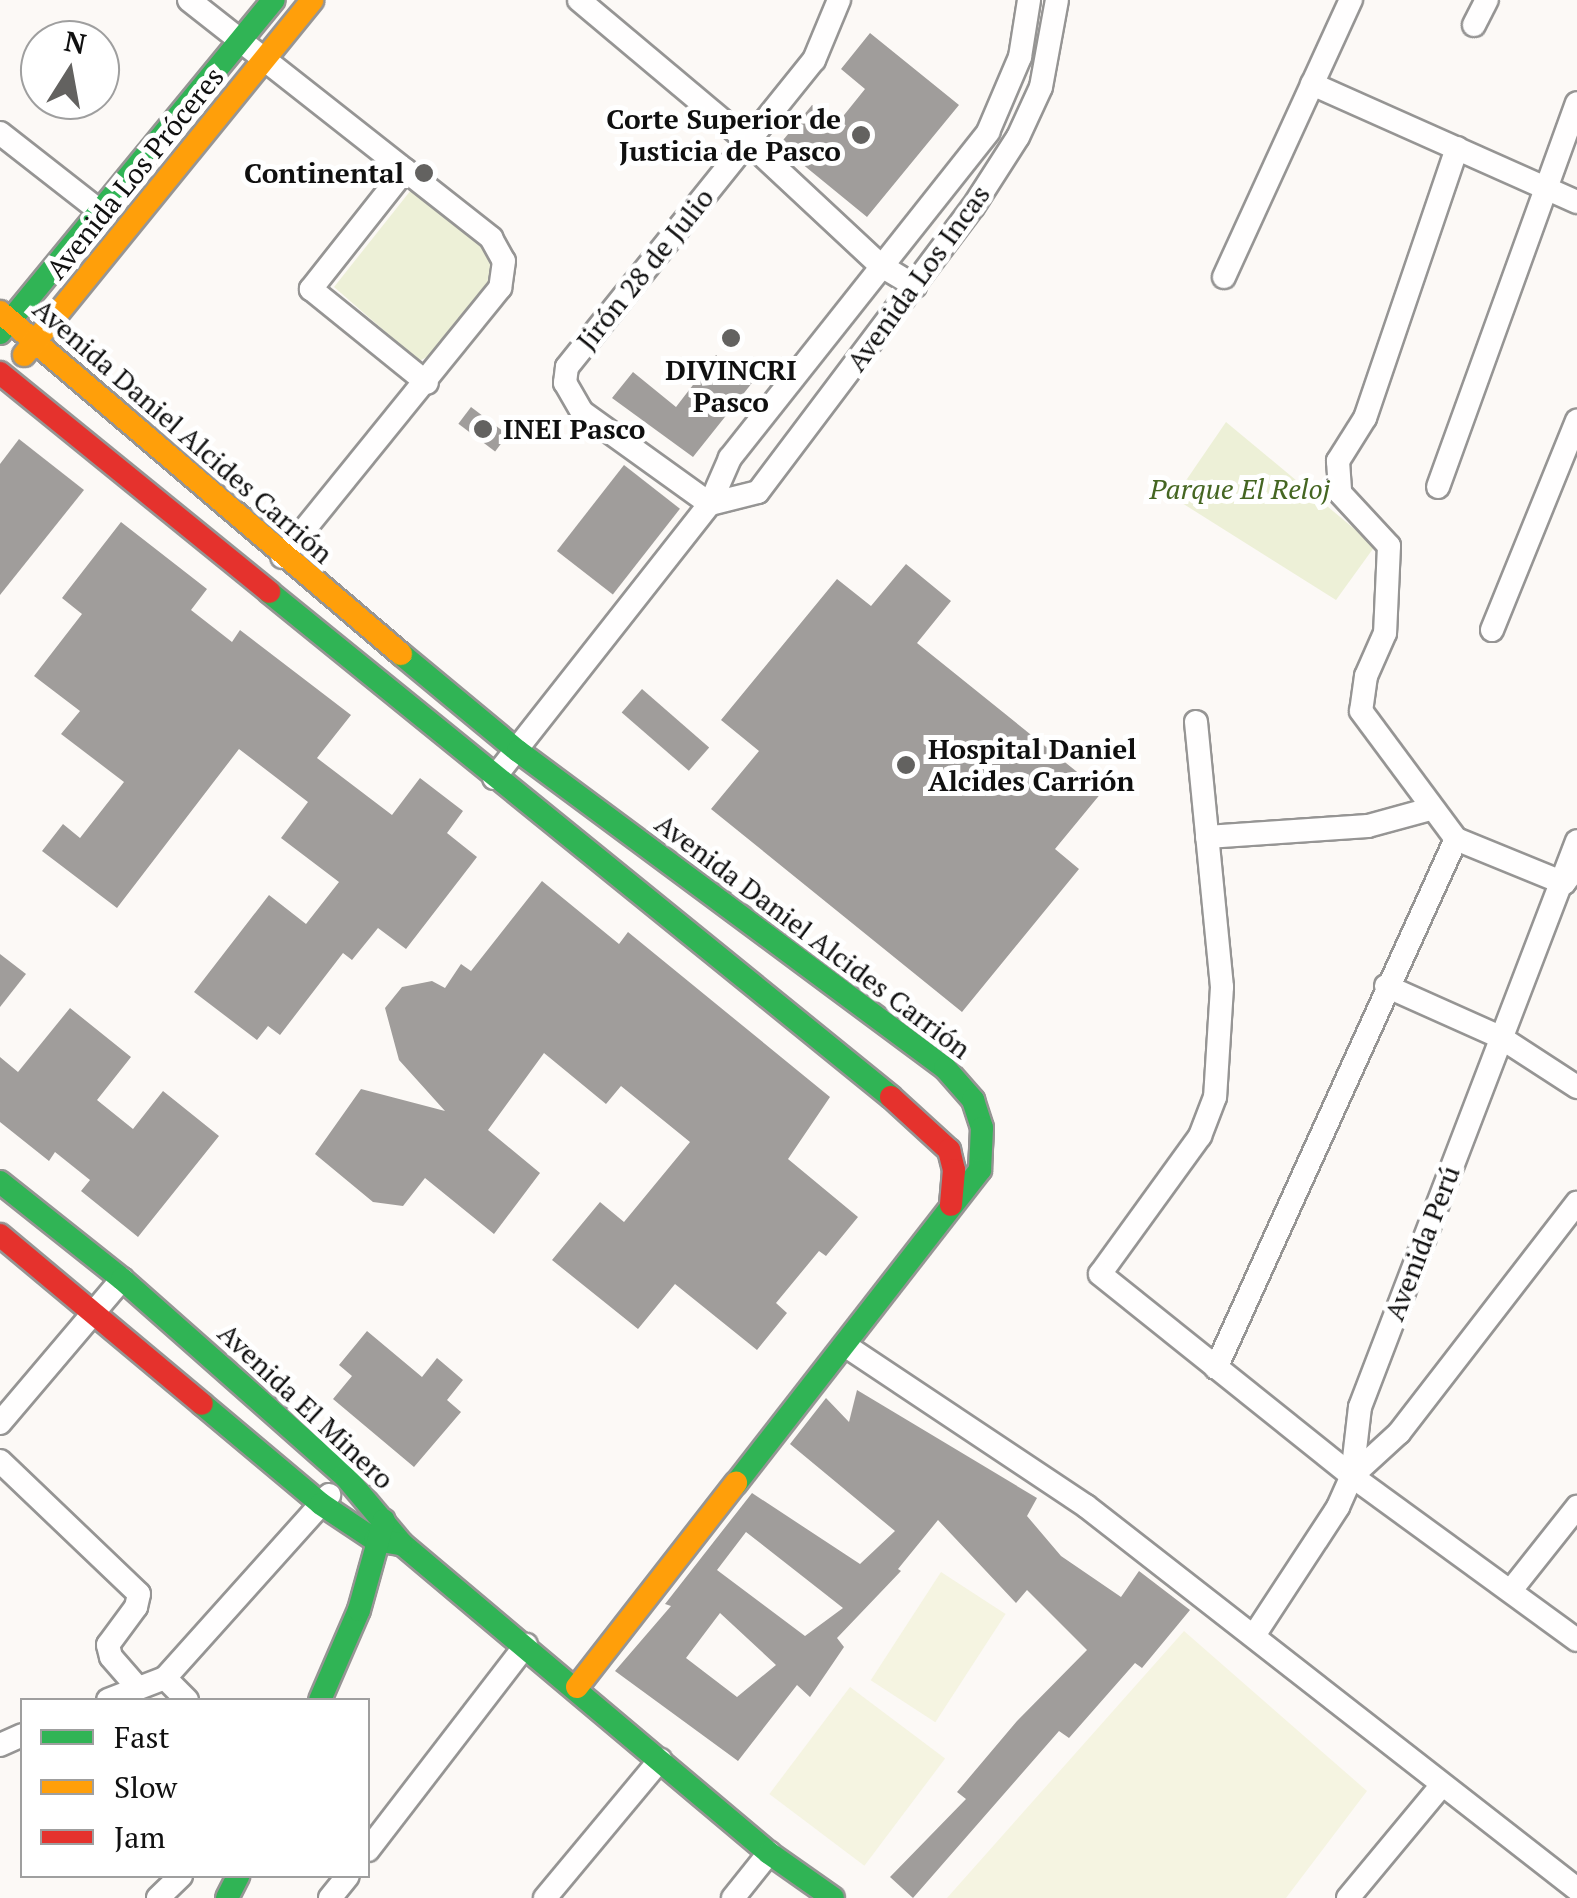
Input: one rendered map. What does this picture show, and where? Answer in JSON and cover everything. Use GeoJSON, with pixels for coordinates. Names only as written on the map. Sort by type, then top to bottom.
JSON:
{"type":"FeatureCollection","features":[{"type":"Feature","properties":{"kind":"street"},"geometry":{"type":"LineString","coordinates":[[189,0],[491,238],[504,261],[500,288],[282,558]]}},
{"type":"Feature","properties":{"kind":"street","name":"Avenida Los Próceres"},"geometry":{"type":"LineString","coordinates":[[4,322],[274,0]]}},
{"type":"Feature","properties":{"kind":"street","name":"Avenida Los Próceres"},"geometry":{"type":"LineString","coordinates":[[1,376],[37,343],[312,0]]}},
{"type":"Feature","properties":{"kind":"street"},"geometry":{"type":"LineString","coordinates":[[580,0],[747,141],[880,265],[915,286]]}},
{"type":"Feature","properties":{"kind":"street","name":"Jirón 28 de Julio"},"geometry":{"type":"LineString","coordinates":[[710,504],[582,412],[566,383],[567,367],[814,60],[839,0]]}},
{"type":"Feature","properties":{"kind":"street"},"geometry":{"type":"LineString","coordinates":[[1224,277],[1350,0]]}},
{"type":"Feature","properties":{"kind":"street"},"geometry":{"type":"LineString","coordinates":[[1474,25],[1487,0]]}},
{"type":"Feature","properties":{"kind":"street"},"geometry":{"type":"LineString","coordinates":[[1029,2],[1056,4]]}},
{"type":"Feature","properties":{"kind":"street","name":"Avenida Los Incas"},"geometry":{"type":"LineString","coordinates":[[494,778],[710,504],[730,458],[988,132],[1020,58],[1029,2]]}},
{"type":"Feature","properties":{"kind":"street","name":"Avenida Los Incas"},"geometry":{"type":"LineString","coordinates":[[710,504],[758,492],[915,286],[1018,137],[1041,87],[1056,4]]}},
{"type":"Feature","properties":{"kind":"street"},"geometry":{"type":"LineString","coordinates":[[1312,84],[1577,202]]}},
{"type":"Feature","properties":{"kind":"street"},"geometry":{"type":"LineString","coordinates":[[1438,487],[1548,192],[1577,103]]}},
{"type":"Feature","properties":{"kind":"street"},"geometry":{"type":"LineString","coordinates":[[0,133],[100,212]]}},
{"type":"Feature","properties":{"kind":"street"},"geometry":{"type":"LineString","coordinates":[[1456,148],[1365,418],[1338,461],[1340,492],[1389,546],[1384,633],[1366,676],[1361,711],[1430,809],[1456,838],[1570,875]]}},
{"type":"Feature","properties":{"kind":"street"},"geometry":{"type":"LineString","coordinates":[[404,170],[311,289],[427,383]]}},
{"type":"Feature","properties":{"kind":"street","name":"Avenida Daniel Alcides Carrión"},"geometry":{"type":"LineString","coordinates":[[4,322],[37,343],[282,558],[518,751],[945,1068],[974,1100],[982,1128],[980,1170],[578,1687]]}},
{"type":"Feature","properties":{"kind":"street"},"geometry":{"type":"LineString","coordinates":[[1,376],[936,1134],[950,1150],[954,1170],[951,1205]]}},
{"type":"Feature","properties":{"kind":"street"},"geometry":{"type":"LineString","coordinates":[[1492,630],[1577,421]]}},
{"type":"Feature","properties":{"kind":"street"},"geometry":{"type":"LineString","coordinates":[[153,499],[180,468]]}},
{"type":"Feature","properties":{"kind":"street"},"geometry":{"type":"LineString","coordinates":[[386,690],[410,663]]}},
{"type":"Feature","properties":{"kind":"street"},"geometry":{"type":"LineString","coordinates":[[1196,722],[1222,987],[1215,1097],[1200,1136],[1100,1274],[1352,1476],[1577,1640]]}},
{"type":"Feature","properties":{"kind":"street"},"geometry":{"type":"LineString","coordinates":[[1207,837],[1368,826],[1430,809]]}},
{"type":"Feature","properties":{"kind":"street"},"geometry":{"type":"LineString","coordinates":[[1216,1368],[1456,838]]}},
{"type":"Feature","properties":{"kind":"street","name":"Avenida Perú"},"geometry":{"type":"LineString","coordinates":[[1256,1634],[1352,1476],[1360,1407],[1500,1037],[1570,875],[1577,841]]}},
{"type":"Feature","properties":{"kind":"street"},"geometry":{"type":"LineString","coordinates":[[1386,986],[1500,1037],[1577,1088]]}},
{"type":"Feature","properties":{"kind":"street","name":"Avenida El Minero"},"geometry":{"type":"LineString","coordinates":[[0,1182],[122,1279],[344,1476],[380,1530]]}},
{"type":"Feature","properties":{"kind":"street"},"geometry":{"type":"LineString","coordinates":[[1352,1476],[1399,1433],[1577,1203]]}},
{"type":"Feature","properties":{"kind":"street","name":"Avenida El Minero"},"geometry":{"type":"LineString","coordinates":[[0,1235],[321,1504],[402,1544],[578,1687],[770,1853],[833,1898]]}},
{"type":"Feature","properties":{"kind":"street"},"geometry":{"type":"LineString","coordinates":[[0,1423],[90,1312],[122,1279]]}},
{"type":"Feature","properties":{"kind":"street"},"geometry":{"type":"LineString","coordinates":[[846,1346],[1086,1506],[1256,1634],[1441,1786],[1577,1890]]}},
{"type":"Feature","properties":{"kind":"street"},"geometry":{"type":"LineString","coordinates":[[0,1461],[139,1594],[136,1607],[108,1645],[110,1657],[138,1688]]}},
{"type":"Feature","properties":{"kind":"street"},"geometry":{"type":"LineString","coordinates":[[113,1698],[165,1678],[344,1476]]}},
{"type":"Feature","properties":{"kind":"street"},"geometry":{"type":"LineString","coordinates":[[1512,1589],[1577,1507]]}},
{"type":"Feature","properties":{"kind":"street"},"geometry":{"type":"LineString","coordinates":[[321,1698],[359,1610],[380,1530]]}},
{"type":"Feature","properties":{"kind":"street"},"geometry":{"type":"LineString","coordinates":[[370,1847],[526,1645]]}},
{"type":"Feature","properties":{"kind":"street"},"geometry":{"type":"LineString","coordinates":[[165,1678],[185,1698]]}},
{"type":"Feature","properties":{"kind":"street"},"geometry":{"type":"LineString","coordinates":[[545,1898],[660,1760]]}},
{"type":"Feature","properties":{"kind":"street"},"geometry":{"type":"LineString","coordinates":[[1348,1898],[1441,1786]]}},
{"type":"Feature","properties":{"kind":"street"},"geometry":{"type":"LineString","coordinates":[[733,1898],[770,1853]]}},
{"type":"Feature","properties":{"kind":"street"},"geometry":{"type":"LineString","coordinates":[[158,1898],[179,1878]]}},
{"type":"Feature","properties":{"kind":"street"},"geometry":{"type":"LineString","coordinates":[[330,1898],[346,1878]]}},
{"type":"Feature","properties":{"kind":"green space"},"geometry":{"type":"Polygon","coordinates":[[[411,190],[484,243],[496,260],[494,278],[445,348],[419,361],[334,287],[411,190]]]}},
{"type":"Feature","properties":{"kind":"green space","name":"Parque El Reloj"},"geometry":{"type":"Polygon","coordinates":[[[1226,422],[1375,546],[1336,600],[1174,498],[1226,422]]]}},
{"type":"Feature","properties":{"kind":"green space"},"geometry":{"type":"Polygon","coordinates":[[[941,1572],[1006,1614],[935,1722],[871,1680],[941,1572]]]}},
{"type":"Feature","properties":{"kind":"green space"},"geometry":{"type":"Polygon","coordinates":[[[1184,1631],[1367,1791],[1286,1898],[947,1898],[1184,1631]]]}},
{"type":"Feature","properties":{"kind":"green space"},"geometry":{"type":"Polygon","coordinates":[[[850,1687],[945,1759],[864,1866],[769,1794],[850,1687]]]}},
{"type":"Feature","properties":{"kind":"building","name":"Corte Superior de Justicia de Pasco"},"geometry":{"type":"Polygon","coordinates":[[[870,33],[959,105],[867,217],[779,145],[812,105],[836,125],[865,89],[841,69],[870,33]]]}},
{"type":"Feature","properties":{"kind":"building"},"geometry":{"type":"Polygon","coordinates":[[[716,355],[752,383],[693,457],[612,398],[633,372],[676,407],[716,355]]]}},
{"type":"Feature","properties":{"kind":"building","name":"INEI Pasco"},"geometry":{"type":"Polygon","coordinates":[[[471,407],[508,435],[495,451],[458,424],[471,407]]]}},
{"type":"Feature","properties":{"kind":"building"},"geometry":{"type":"Polygon","coordinates":[[[19,439],[84,490],[0,595],[0,464],[19,439]]]}},
{"type":"Feature","properties":{"kind":"building"},"geometry":{"type":"Polygon","coordinates":[[[624,465],[680,509],[613,595],[557,551],[624,465]]]}},
{"type":"Feature","properties":{"kind":"building"},"geometry":{"type":"Polygon","coordinates":[[[121,522],[207,589],[191,610],[232,642],[240,630],[351,715],[317,758],[392,815],[420,778],[463,811],[447,833],[477,857],[406,949],[378,928],[352,960],[343,953],[280,1035],[268,1026],[257,1040],[194,992],[269,895],[306,924],[339,882],[281,838],[308,802],[239,749],[117,908],[42,851],[63,824],[80,838],[124,782],[61,734],[80,711],[34,676],[82,614],[62,598],[121,522]]]}},
{"type":"Feature","properties":{"kind":"building"},"geometry":{"type":"Polygon","coordinates":[[[906,564],[951,601],[917,643],[1102,792],[1055,849],[1079,869],[962,1012],[711,809],[759,751],[721,720],[837,579],[871,606],[906,564]]]}},
{"type":"Feature","properties":{"kind":"building"},"geometry":{"type":"Polygon","coordinates":[[[642,689],[709,747],[689,771],[622,712],[642,689]]]}},
{"type":"Feature","properties":{"kind":"building"},"geometry":{"type":"Polygon","coordinates":[[[542,881],[619,944],[628,932],[830,1097],[788,1159],[858,1217],[826,1256],[819,1251],[776,1303],[787,1313],[757,1350],[675,1284],[638,1329],[552,1260],[600,1202],[624,1222],[690,1142],[621,1086],[606,1104],[544,1053],[488,1130],[540,1173],[494,1234],[425,1178],[403,1206],[373,1202],[315,1154],[361,1089],[445,1111],[399,1060],[385,1008],[402,987],[432,981],[445,988],[461,964],[471,971],[542,881]]]}},
{"type":"Feature","properties":{"kind":"building"},"geometry":{"type":"Polygon","coordinates":[[[0,954],[26,974],[0,1007],[0,954]]]}},
{"type":"Feature","properties":{"kind":"building"},"geometry":{"type":"Polygon","coordinates":[[[70,1008],[131,1057],[97,1100],[133,1129],[163,1091],[219,1136],[138,1237],[81,1191],[90,1180],[55,1152],[49,1161],[0,1122],[0,1057],[18,1072],[70,1008]]]}},
{"type":"Feature","properties":{"kind":"building"},"geometry":{"type":"Polygon","coordinates":[[[367,1331],[422,1377],[437,1358],[463,1380],[447,1400],[461,1412],[414,1467],[333,1399],[352,1376],[339,1365],[367,1331]]]}},
{"type":"Feature","properties":{"kind":"building"},"geometry":{"type":"Polygon","coordinates":[[[857,1390],[1037,1498],[1027,1516],[1061,1556],[1121,1597],[1139,1571],[1190,1610],[1142,1668],[1135,1663],[1069,1738],[1059,1731],[913,1898],[890,1877],[966,1799],[957,1792],[1017,1721],[1087,1650],[1027,1590],[1016,1603],[938,1520],[898,1569],[901,1571],[837,1638],[844,1647],[810,1697],[797,1685],[738,1761],[615,1671],[671,1606],[665,1604],[752,1493],[860,1564],[895,1531],[790,1444],[826,1398],[849,1422],[857,1390]],[[746,1532],[717,1570],[805,1636],[843,1608],[746,1532]],[[720,1613],[686,1658],[737,1697],[776,1665],[720,1613]]]}},
{"type":"Feature","properties":{"kind":"traffic: fast"},"geometry":{"type":"LineString","coordinates":[[0,333],[274,0]]}},
{"type":"Feature","properties":{"kind":"traffic: fast"},"geometry":{"type":"LineString","coordinates":[[269,592],[891,1097]]}},
{"type":"Feature","properties":{"kind":"traffic: fast"},"geometry":{"type":"LineString","coordinates":[[401,654],[518,751],[945,1068],[973,1100],[982,1128],[980,1170],[736,1483]]}},
{"type":"Feature","properties":{"kind":"traffic: fast"},"geometry":{"type":"LineString","coordinates":[[0,1182],[122,1279],[345,1476],[402,1544],[769,1853],[833,1898]]}},
{"type":"Feature","properties":{"kind":"traffic: fast"},"geometry":{"type":"LineString","coordinates":[[202,1404],[321,1504],[375,1540],[401,1544]]}},
{"type":"Feature","properties":{"kind":"traffic: fast"},"geometry":{"type":"LineString","coordinates":[[321,1698],[359,1610],[384,1520]]}},
{"type":"Feature","properties":{"kind":"traffic: fast"},"geometry":{"type":"LineString","coordinates":[[227,1898],[237,1878]]}},
{"type":"Feature","properties":{"kind":"traffic: slow"},"geometry":{"type":"LineString","coordinates":[[24,355],[312,0]]}},
{"type":"Feature","properties":{"kind":"traffic: slow"},"geometry":{"type":"LineString","coordinates":[[0,312],[401,654]]}},
{"type":"Feature","properties":{"kind":"traffic: slow"},"geometry":{"type":"LineString","coordinates":[[577,1687],[736,1483]]}},
{"type":"Feature","properties":{"kind":"traffic: jam"},"geometry":{"type":"LineString","coordinates":[[0,373],[269,592]]}},
{"type":"Feature","properties":{"kind":"traffic: jam"},"geometry":{"type":"LineString","coordinates":[[891,1097],[949,1150],[954,1170],[951,1205]]}},
{"type":"Feature","properties":{"kind":"traffic: jam"},"geometry":{"type":"LineString","coordinates":[[0,1235],[202,1404]]}},
{"type":"Feature","properties":{"kind":"place","name":"Corte Superior de Justicia de Pasco"},"geometry":{"type":"Point","coordinates":[861,135]}},
{"type":"Feature","properties":{"kind":"place","name":"Continental"},"geometry":{"type":"Point","coordinates":[424,173]}},
{"type":"Feature","properties":{"kind":"place","name":"DIVINCRI Pasco"},"geometry":{"type":"Point","coordinates":[731,338]}},
{"type":"Feature","properties":{"kind":"place","name":"INEI Pasco"},"geometry":{"type":"Point","coordinates":[483,429]}},
{"type":"Feature","properties":{"kind":"place","name":"Hospital Daniel Alcides Carrión"},"geometry":{"type":"Point","coordinates":[906,765]}}]}
